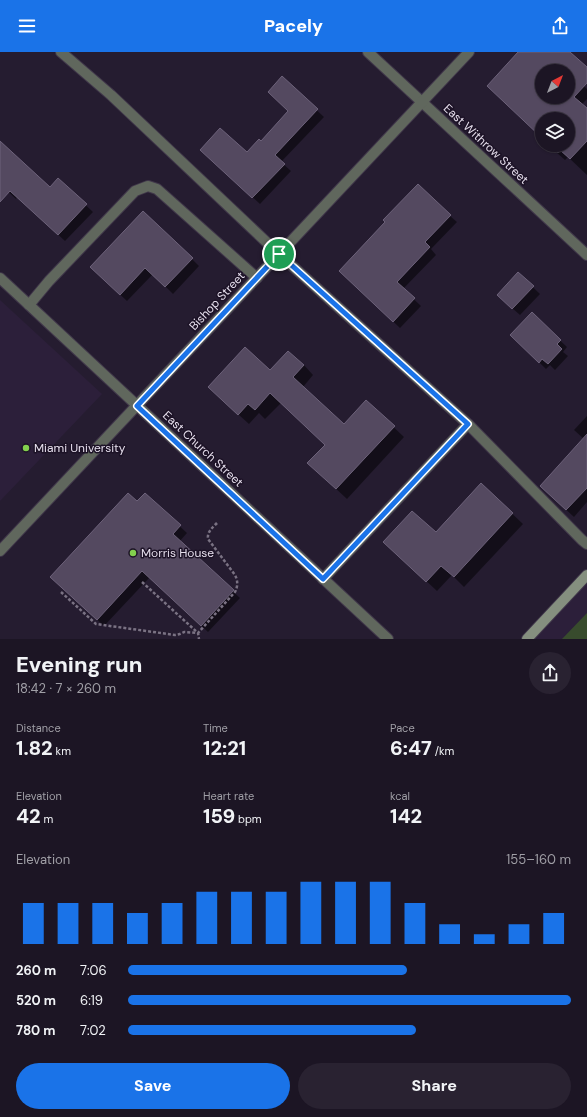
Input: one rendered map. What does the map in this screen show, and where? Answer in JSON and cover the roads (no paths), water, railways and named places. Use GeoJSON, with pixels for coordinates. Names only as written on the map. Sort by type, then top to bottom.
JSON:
{"type":"FeatureCollection","features":[{"type":"Feature","properties":{"kind":"street"},"geometry":{"type":"LineString","coordinates":[[62,52],[111,94],[279,254],[468,424],[587,544]]}},
{"type":"Feature","properties":{"kind":"street","name":"East Withrow Street"},"geometry":{"type":"LineString","coordinates":[[368,52],[587,255]]}},
{"type":"Feature","properties":{"kind":"street","name":"Bishop Street"},"geometry":{"type":"LineString","coordinates":[[0,551],[469,52]]}},
{"type":"Feature","properties":{"kind":"street"},"geometry":{"type":"LineString","coordinates":[[29,305],[49,281],[135,191],[148,186],[157,189],[257,278]]}},
{"type":"Feature","properties":{"kind":"street","name":"East Church Street"},"geometry":{"type":"LineString","coordinates":[[0,278],[388,639]]}},
{"type":"Feature","properties":{"kind":"street"},"geometry":{"type":"LineString","coordinates":[[323,579],[468,424]]}},
{"type":"Feature","properties":{"kind":"street"},"geometry":{"type":"LineString","coordinates":[[528,639],[587,575]]}},
{"type":"Feature","properties":{"kind":"place","name":"Miami University"},"geometry":{"type":"Point","coordinates":[26,448]}},
{"type":"Feature","properties":{"kind":"place","name":"Morris House"},"geometry":{"type":"Point","coordinates":[133,553]}}]}
